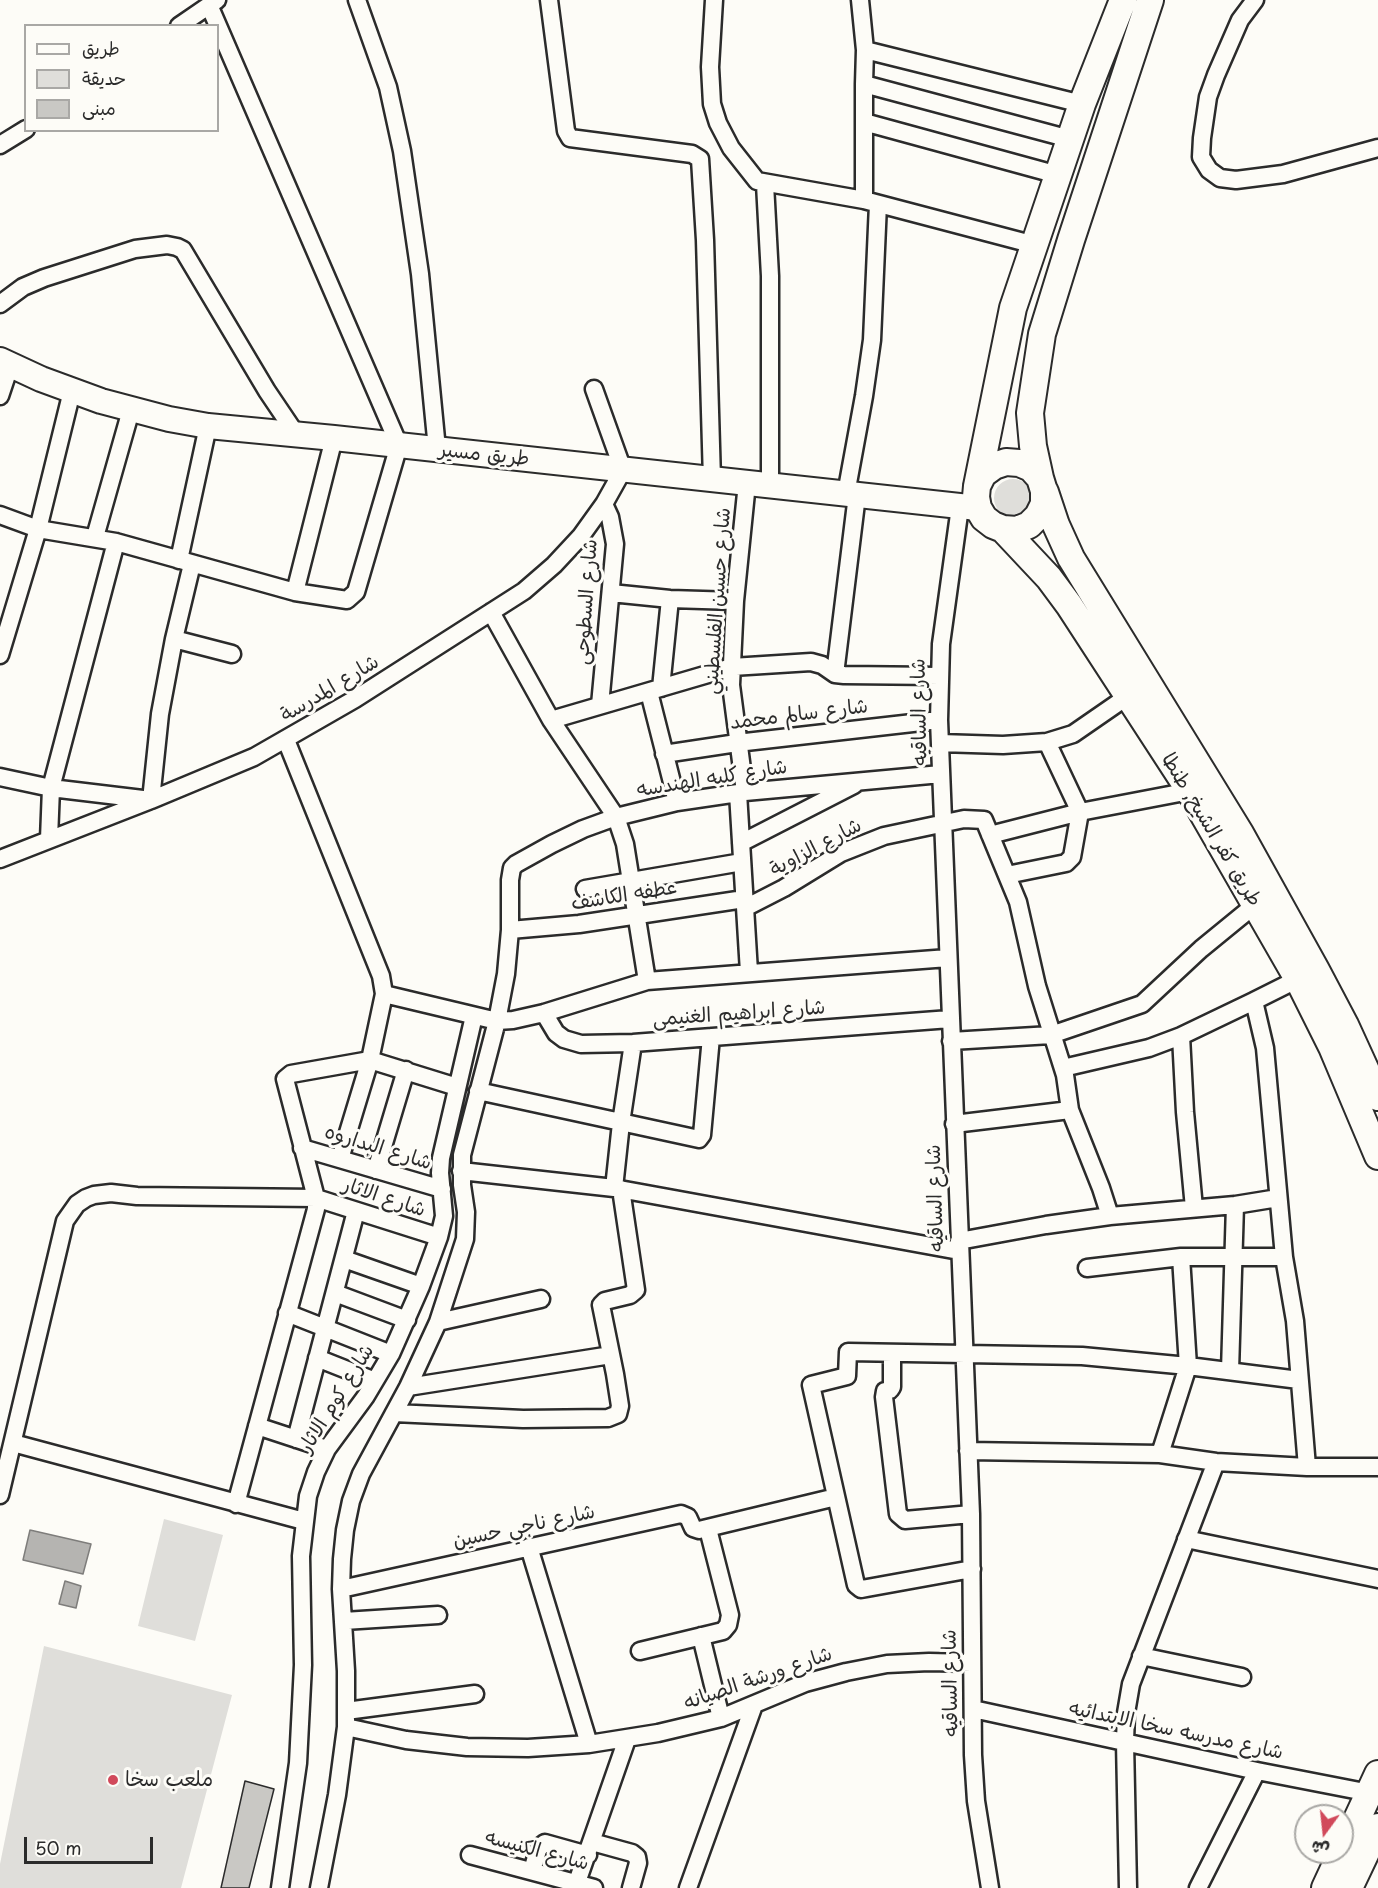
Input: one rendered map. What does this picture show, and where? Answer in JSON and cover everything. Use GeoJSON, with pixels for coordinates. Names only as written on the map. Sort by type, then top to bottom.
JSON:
{"type":"FeatureCollection","features":[{"type":"Feature","properties":{"kind":"main road"},"geometry":{"type":"LineString","coordinates":[[972,500],[983,474],[994,466],[1006,462],[1019,463],[1031,468],[1042,485],[1044,504],[1038,516],[1029,525],[1017,530],[993,525],[984,518],[972,500],[1012,308],[1082,104],[1123,0]]}},
{"type":"Feature","properties":{"kind":"main road","name":"طريق كفر الشيخ, طنطا"},"geometry":{"type":"LineString","coordinates":[[1150,0],[1042,334],[1030,413],[1032,446],[1042,485],[1071,558],[1240,833],[1340,1016],[1378,1097]]}},
{"type":"Feature","properties":{"kind":"main road","name":"طريق كفر الشيخ, طنطا"},"geometry":{"type":"LineString","coordinates":[[1004,529],[1049,578],[1190,791],[1298,979],[1332,1047],[1378,1156]]}},
{"type":"Feature","properties":{"kind":"main road"},"geometry":{"type":"LineString","coordinates":[[1325,1888],[1374,1783]]}},
{"type":"Feature","properties":{"kind":"main road"},"geometry":{"type":"LineString","coordinates":[[1349,1888],[1378,1827]]}},
{"type":"Feature","properties":{"kind":"street"},"geometry":{"type":"LineString","coordinates":[[357,0],[388,87],[402,151],[420,274],[437,449]]}},
{"type":"Feature","properties":{"kind":"street"},"geometry":{"type":"LineString","coordinates":[[549,0],[566,131],[570,138],[692,154],[700,159],[705,240],[712,480]]}},
{"type":"Feature","properties":{"kind":"street"},"geometry":{"type":"LineString","coordinates":[[714,0],[710,67],[712,104],[718,123],[731,148],[757,181],[871,202],[1035,244]]}},
{"type":"Feature","properties":{"kind":"street"},"geometry":{"type":"LineString","coordinates":[[835,674],[852,495],[872,340],[871,202],[864,122],[865,50],[860,0]]}},
{"type":"Feature","properties":{"kind":"street"},"geometry":{"type":"LineString","coordinates":[[1255,0],[1240,20],[1208,97],[1201,157],[1209,170],[1220,178],[1236,180],[1283,174],[1378,148]]}},
{"type":"Feature","properties":{"kind":"street"},"geometry":{"type":"LineString","coordinates":[[0,515],[38,529],[116,542],[295,592],[348,600],[355,594],[399,445],[213,3],[182,24]]}},
{"type":"Feature","properties":{"kind":"street"},"geometry":{"type":"LineString","coordinates":[[865,50],[1082,104]]}},
{"type":"Feature","properties":{"kind":"street"},"geometry":{"type":"LineString","coordinates":[[864,84],[1070,139]]}},
{"type":"Feature","properties":{"kind":"street"},"geometry":{"type":"LineString","coordinates":[[864,122],[1058,175]]}},
{"type":"Feature","properties":{"kind":"street"},"geometry":{"type":"LineString","coordinates":[[0,146],[24,130]]}},
{"type":"Feature","properties":{"kind":"street","name":"شارع حسين الفلسطيني"},"geometry":{"type":"LineString","coordinates":[[749,972],[741,843],[741,793],[732,693],[732,667],[735,601],[758,485],[770,276],[765,183]]}},
{"type":"Feature","properties":{"kind":"street"},"geometry":{"type":"LineString","coordinates":[[0,304],[23,287],[44,278],[135,249],[167,245],[177,247],[183,250],[267,391],[296,434]]}},
{"type":"Feature","properties":{"kind":"street"},"geometry":{"type":"LineString","coordinates":[[0,396],[5,363]]}},
{"type":"Feature","properties":{"kind":"street","name":"طريق مسير"},"geometry":{"type":"LineString","coordinates":[[5,363],[72,391],[131,410],[208,426],[852,495],[972,500]]}},
{"type":"Feature","properties":{"kind":"street"},"geometry":{"type":"LineString","coordinates":[[594,389],[623,470]]}},
{"type":"Feature","properties":{"kind":"street"},"geometry":{"type":"LineString","coordinates":[[0,655],[38,529],[72,391]]}},
{"type":"Feature","properties":{"kind":"street"},"geometry":{"type":"LineString","coordinates":[[95,537],[131,410]]}},
{"type":"Feature","properties":{"kind":"street"},"geometry":{"type":"LineString","coordinates":[[0,777],[51,788],[151,800],[160,714],[208,426]]}},
{"type":"Feature","properties":{"kind":"street"},"geometry":{"type":"LineString","coordinates":[[295,592],[334,438]]}},
{"type":"Feature","properties":{"kind":"street","name":"شارع المدرسة"},"geometry":{"type":"LineString","coordinates":[[0,859],[222,772],[286,740],[381,683],[524,591],[554,565],[581,536],[604,504],[623,470]]}},
{"type":"Feature","properties":{"kind":"street","name":"شارع الساقيه"},"geometry":{"type":"LineString","coordinates":[[972,500],[940,644],[939,720],[972,1569],[973,1755],[976,1801],[990,1888]]}},
{"type":"Feature","properties":{"kind":"street","name":"شارع السطوحى"},"geometry":{"type":"LineString","coordinates":[[600,705],[615,544],[610,517],[604,504]]}},
{"type":"Feature","properties":{"kind":"street"},"geometry":{"type":"LineString","coordinates":[[49,839],[51,788],[116,542]]}},
{"type":"Feature","properties":{"kind":"street"},"geometry":{"type":"LineString","coordinates":[[611,593],[670,599],[735,601]]}},
{"type":"Feature","properties":{"kind":"street"},"geometry":{"type":"LineString","coordinates":[[670,599],[655,690],[664,754],[676,802]]}},
{"type":"Feature","properties":{"kind":"street"},"geometry":{"type":"LineString","coordinates":[[491,612],[551,720],[616,817],[625,844],[632,881],[647,981]]}},
{"type":"Feature","properties":{"kind":"street"},"geometry":{"type":"LineString","coordinates":[[174,639],[232,654]]}},
{"type":"Feature","properties":{"kind":"street"},"geometry":{"type":"LineString","coordinates":[[551,720],[732,667],[811,662],[822,665],[835,674],[939,676]]}},
{"type":"Feature","properties":{"kind":"street"},"geometry":{"type":"LineString","coordinates":[[940,743],[1003,745],[1047,742],[1073,734],[1128,696]]}},
{"type":"Feature","properties":{"kind":"street","name":"شارع سالم محمد"},"geometry":{"type":"LineString","coordinates":[[664,754],[737,743],[939,720]]}},
{"type":"Feature","properties":{"kind":"street"},"geometry":{"type":"LineString","coordinates":[[286,740],[381,976],[384,994],[370,1060],[340,1159]]}},
{"type":"Feature","properties":{"kind":"street"},"geometry":{"type":"LineString","coordinates":[[1007,875],[1068,862],[1072,855],[1080,812],[1047,742]]}},
{"type":"Feature","properties":{"kind":"street","name":"شارع كليه الهندسه"},"geometry":{"type":"LineString","coordinates":[[496,1021],[506,974],[510,930],[510,880],[512,868],[516,864],[573,834],[616,817],[676,802],[741,793],[942,774]]}},
{"type":"Feature","properties":{"kind":"street"},"geometry":{"type":"LineString","coordinates":[[741,843],[863,781]]}},
{"type":"Feature","properties":{"kind":"street"},"geometry":{"type":"LineString","coordinates":[[1110,1216],[1070,1110],[1063,1068],[1037,986],[1018,902],[990,835],[1080,812],[1190,791]]}},
{"type":"Feature","properties":{"kind":"street","name":"شارع الزاوية"},"geometry":{"type":"LineString","coordinates":[[745,903],[784,888],[841,853],[884,836],[964,819],[982,819],[990,835]]}},
{"type":"Feature","properties":{"kind":"street"},"geometry":{"type":"LineString","coordinates":[[585,889],[742,862]]}},
{"type":"Feature","properties":{"kind":"street","name":"عطفه الكاشف"},"geometry":{"type":"LineString","coordinates":[[510,930],[558,927],[637,915],[745,903]]}},
{"type":"Feature","properties":{"kind":"street"},"geometry":{"type":"LineString","coordinates":[[951,1041],[1052,1035],[1142,1004],[1201,949],[1256,904]]}},
{"type":"Feature","properties":{"kind":"street"},"geometry":{"type":"LineString","coordinates":[[384,994],[496,1021],[513,1020],[544,1013],[647,981],[948,958]]}},
{"type":"Feature","properties":{"kind":"street"},"geometry":{"type":"LineString","coordinates":[[1063,1068],[1131,1053],[1181,1036],[1298,979]]}},
{"type":"Feature","properties":{"kind":"street"},"geometry":{"type":"LineString","coordinates":[[1254,1001],[1265,1048],[1284,1257],[1295,1322],[1307,1467]]}},
{"type":"Feature","properties":{"kind":"street","name":"شارع ابراهيم الغنيمى"},"geometry":{"type":"LineString","coordinates":[[544,1013],[556,1033],[572,1042],[633,1043],[950,1019]]}},
{"type":"Feature","properties":{"kind":"street","name":"شارع كوم الاثار"},"geometry":{"type":"LineString","coordinates":[[280,1888],[293,1802],[302,1714],[301,1556],[308,1496],[327,1449],[375,1381],[391,1354],[421,1286],[439,1237],[444,1216],[441,1158],[474,1016]]}},
{"type":"Feature","properties":{"kind":"street"},"geometry":{"type":"LineString","coordinates":[[319,1888],[337,1795],[346,1719],[342,1589],[344,1540],[351,1501],[361,1474],[408,1387],[438,1322],[465,1239],[466,1212],[461,1171],[465,1140],[496,1021]]}},
{"type":"Feature","properties":{"kind":"street"},"geometry":{"type":"LineString","coordinates":[[1181,1036],[1194,1208]]}},
{"type":"Feature","properties":{"kind":"street"},"geometry":{"type":"LineString","coordinates":[[478,1091],[699,1139],[702,1135],[711,1037]]}},
{"type":"Feature","properties":{"kind":"street"},"geometry":{"type":"LineString","coordinates":[[394,1413],[523,1419],[612,1418],[618,1414],[620,1406],[601,1305],[605,1301],[630,1295],[636,1290],[618,1188],[621,1123],[633,1043]]}},
{"type":"Feature","properties":{"kind":"street"},"geometry":{"type":"LineString","coordinates":[[236,1504],[315,1215],[316,1198],[285,1082],[286,1077],[370,1060],[457,1087]]}},
{"type":"Feature","properties":{"kind":"street"},"geometry":{"type":"LineString","coordinates":[[376,1170],[406,1070]]}},
{"type":"Feature","properties":{"kind":"street"},"geometry":{"type":"LineString","coordinates":[[954,1124],[1070,1110]]}},
{"type":"Feature","properties":{"kind":"street","name":"شارع البداروه"},"geometry":{"type":"LineString","coordinates":[[303,1148],[442,1189]]}},
{"type":"Feature","properties":{"kind":"street"},"geometry":{"type":"LineString","coordinates":[[461,1171],[618,1188],[959,1246],[1046,1225],[1110,1216],[1235,1205],[1278,1198]]}},
{"type":"Feature","properties":{"kind":"street","name":"شارع الاثار"},"geometry":{"type":"LineString","coordinates":[[0,1495],[65,1221],[77,1204],[102,1193],[137,1196],[316,1198],[439,1237]]}},
{"type":"Feature","properties":{"kind":"street"},"geometry":{"type":"LineString","coordinates":[[1230,1371],[1235,1205]]}},
{"type":"Feature","properties":{"kind":"street"},"geometry":{"type":"LineString","coordinates":[[296,1439],[356,1211]]}},
{"type":"Feature","properties":{"kind":"street"},"geometry":{"type":"LineString","coordinates":[[1087,1268],[1181,1257],[1284,1257]]}},
{"type":"Feature","properties":{"kind":"street"},"geometry":{"type":"LineString","coordinates":[[1160,1454],[1188,1366],[1181,1257]]}},
{"type":"Feature","properties":{"kind":"street"},"geometry":{"type":"LineString","coordinates":[[344,1259],[421,1286]]}},
{"type":"Feature","properties":{"kind":"street"},"geometry":{"type":"LineString","coordinates":[[335,1293],[406,1320]]}},
{"type":"Feature","properties":{"kind":"street"},"geometry":{"type":"LineString","coordinates":[[438,1322],[541,1299]]}},
{"type":"Feature","properties":{"kind":"street"},"geometry":{"type":"LineString","coordinates":[[287,1313],[391,1354]]}},
{"type":"Feature","properties":{"kind":"street"},"geometry":{"type":"LineString","coordinates":[[972,1569],[861,1588],[856,1585],[811,1384],[847,1376],[848,1352],[1082,1356],[1299,1380]]}},
{"type":"Feature","properties":{"kind":"street"},"geometry":{"type":"LineString","coordinates":[[892,1353],[892,1387],[885,1391],[884,1397],[898,1514],[905,1520],[970,1514]]}},
{"type":"Feature","properties":{"kind":"street"},"geometry":{"type":"LineString","coordinates":[[408,1387],[611,1355]]}},
{"type":"Feature","properties":{"kind":"street"},"geometry":{"type":"LineString","coordinates":[[317,1358],[375,1381]]}},
{"type":"Feature","properties":{"kind":"street"},"geometry":{"type":"LineString","coordinates":[[257,1426],[327,1449]]}},
{"type":"Feature","properties":{"kind":"street"},"geometry":{"type":"LineString","coordinates":[[12,1443],[304,1521]]}},
{"type":"Feature","properties":{"kind":"street"},"geometry":{"type":"LineString","coordinates":[[968,1451],[1160,1454],[1215,1462],[1307,1467],[1378,1467]]}},
{"type":"Feature","properties":{"kind":"street"},"geometry":{"type":"LineString","coordinates":[[1128,1888],[1125,1742],[1126,1713],[1131,1684],[1215,1462]]}},
{"type":"Feature","properties":{"kind":"street"},"geometry":{"type":"LineString","coordinates":[[640,1651],[723,1631],[730,1620],[708,1528],[836,1497]]}},
{"type":"Feature","properties":{"kind":"street","name":"شارع ناجي حسين"},"geometry":{"type":"LineString","coordinates":[[342,1589],[683,1514],[688,1517],[695,1530],[708,1528]]}},
{"type":"Feature","properties":{"kind":"street"},"geometry":{"type":"LineString","coordinates":[[1186,1539],[1378,1579]]}},
{"type":"Feature","properties":{"kind":"street"},"geometry":{"type":"LineString","coordinates":[[529,1547],[589,1744]]}},
{"type":"Feature","properties":{"kind":"street"},"geometry":{"type":"LineString","coordinates":[[344,1621],[438,1615]]}},
{"type":"Feature","properties":{"kind":"street"},"geometry":{"type":"LineString","coordinates":[[701,1636],[721,1718]]}},
{"type":"Feature","properties":{"kind":"street"},"geometry":{"type":"LineString","coordinates":[[1141,1656],[1242,1677]]}},
{"type":"Feature","properties":{"kind":"street","name":"شارع ورشة الصيانه"},"geometry":{"type":"LineString","coordinates":[[346,1719],[406,1740],[467,1747],[528,1748],[589,1744],[627,1739],[721,1718],[805,1683],[846,1672],[898,1664],[971,1663]]}},
{"type":"Feature","properties":{"kind":"street"},"geometry":{"type":"LineString","coordinates":[[346,1719],[475,1695]]}},
{"type":"Feature","properties":{"kind":"street"},"geometry":{"type":"LineString","coordinates":[[688,1888],[754,1706]]}},
{"type":"Feature","properties":{"kind":"street","name":"شارع مدرسه سخا الابتدائيه"},"geometry":{"type":"LineString","coordinates":[[973,1709],[1257,1771],[1374,1783]]}},
{"type":"Feature","properties":{"kind":"street"},"geometry":{"type":"LineString","coordinates":[[576,1886],[627,1739]]}},
{"type":"Feature","properties":{"kind":"street"},"geometry":{"type":"LineString","coordinates":[[1198,1888],[1257,1771]]}},
{"type":"Feature","properties":{"kind":"street"},"geometry":{"type":"LineString","coordinates":[[532,1871],[538,1850],[545,1843],[632,1853],[637,1857],[638,1863],[631,1888]]}},
{"type":"Feature","properties":{"kind":"street","name":"شارع الكنيسه"},"geometry":{"type":"LineString","coordinates":[[470,1855],[532,1871],[576,1886],[594,1888]]}},
{"type":"Feature","properties":{"kind":"green space"},"geometry":{"type":"Polygon","coordinates":[[[1013,479],[1026,485],[1032,498],[1026,511],[1013,517],[1000,511],[994,498],[1000,485],[1013,479]]]}},
{"type":"Feature","properties":{"kind":"green space"},"geometry":{"type":"Polygon","coordinates":[[[164,1519],[223,1535],[195,1641],[138,1626],[164,1519]]]}},
{"type":"Feature","properties":{"kind":"green space","name":"ملعب سخا"},"geometry":{"type":"Polygon","coordinates":[[[44,1646],[232,1695],[181,1888],[0,1888],[0,1864],[44,1646]]]}},
{"type":"Feature","properties":{"kind":"shaded area"},"geometry":{"type":"Polygon","coordinates":[[[30,1530],[91,1544],[83,1574],[23,1560],[30,1530]]]}},
{"type":"Feature","properties":{"kind":"shaded area"},"geometry":{"type":"Polygon","coordinates":[[[65,1581],[81,1586],[76,1608],[59,1604],[65,1581]]]}},
{"type":"Feature","properties":{"kind":"building"},"geometry":{"type":"Polygon","coordinates":[[[245,1781],[274,1789],[249,1888],[221,1888],[245,1781]]]}},
{"type":"Feature","properties":{"kind":"place","name":"ملعب سخا"},"geometry":{"type":"Point","coordinates":[113,1780]}}]}
